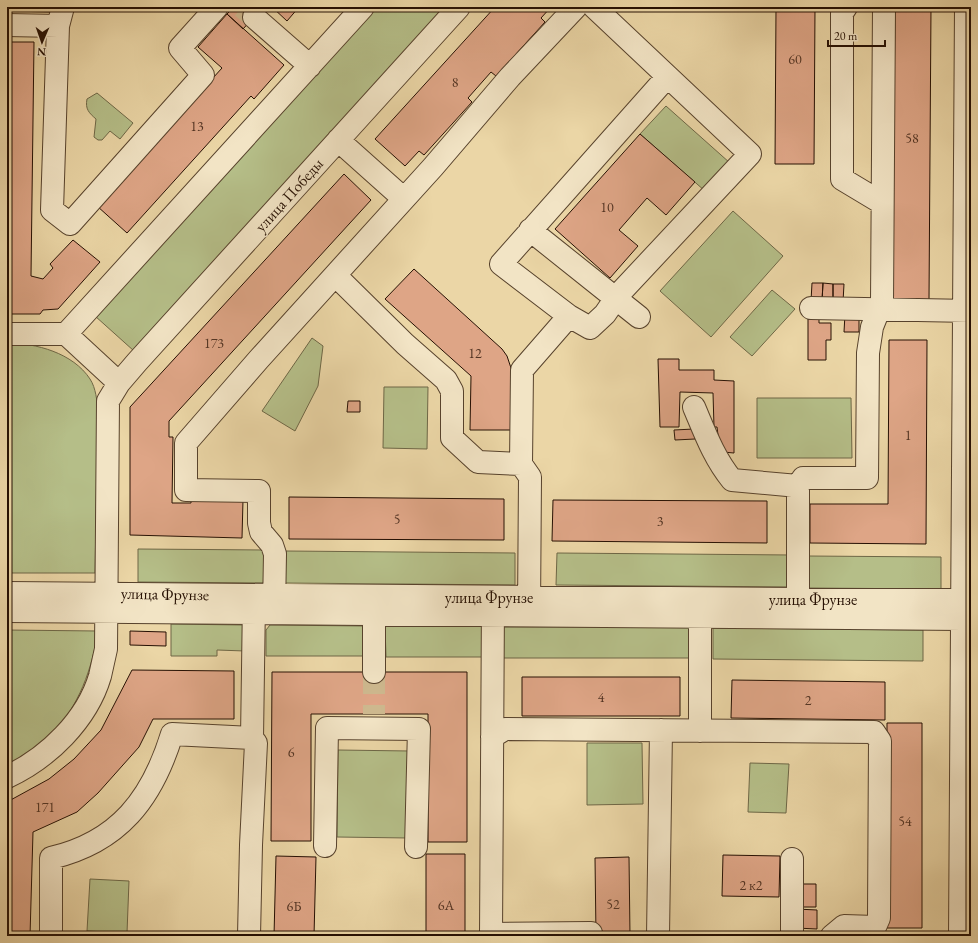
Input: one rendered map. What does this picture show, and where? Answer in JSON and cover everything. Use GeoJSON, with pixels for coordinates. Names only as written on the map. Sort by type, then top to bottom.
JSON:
{"type":"FeatureCollection","features":[{"type":"Feature","properties":{"kind":"street"},"geometry":{"type":"LineString","coordinates":[[7,25],[60,17],[52,210],[70,224],[203,75],[180,48],[217,7]]}},
{"type":"Feature","properties":{"kind":"street"},"geometry":{"type":"LineString","coordinates":[[66,334],[364,7]]}},
{"type":"Feature","properties":{"kind":"street","name":"улица Победы"},"geometry":{"type":"LineString","coordinates":[[7,777],[43,755],[63,736],[84,710],[100,677],[106,649],[108,401],[119,383],[459,7]]}},
{"type":"Feature","properties":{"kind":"street"},"geometry":{"type":"LineString","coordinates":[[250,936],[251,845],[256,743],[252,738],[264,604],[275,554],[272,545],[260,532],[259,491],[186,490],[186,443],[336,276],[510,77],[576,7]]}},
{"type":"Feature","properties":{"kind":"street"},"geometry":{"type":"LineString","coordinates":[[594,7],[750,154],[616,298],[605,314],[589,329],[568,316],[501,264],[667,77]]}},
{"type":"Feature","properties":{"kind":"street"},"geometry":{"type":"LineString","coordinates":[[846,7],[842,13],[842,179],[882,203]]}},
{"type":"Feature","properties":{"kind":"street"},"geometry":{"type":"LineString","coordinates":[[798,608],[798,486],[803,478],[867,478],[868,353],[872,327],[882,302],[884,7]]}},
{"type":"Feature","properties":{"kind":"street"},"geometry":{"type":"LineString","coordinates":[[960,936],[966,609],[968,146],[966,7]]}},
{"type":"Feature","properties":{"kind":"street"},"geometry":{"type":"LineString","coordinates":[[254,17],[310,66]]}},
{"type":"Feature","properties":{"kind":"street"},"geometry":{"type":"LineString","coordinates":[[338,140],[404,198]]}},
{"type":"Feature","properties":{"kind":"street"},"geometry":{"type":"LineString","coordinates":[[530,230],[639,318]]}},
{"type":"Feature","properties":{"kind":"street"},"geometry":{"type":"LineString","coordinates":[[336,276],[405,344],[446,380],[452,392],[452,438],[478,462],[521,464]]}},
{"type":"Feature","properties":{"kind":"street"},"geometry":{"type":"LineString","coordinates":[[811,308],[967,311]]}},
{"type":"Feature","properties":{"kind":"street"},"geometry":{"type":"LineString","coordinates":[[529,606],[530,477],[521,464],[522,370],[568,316]]}},
{"type":"Feature","properties":{"kind":"street"},"geometry":{"type":"LineString","coordinates":[[7,334],[66,334],[119,383]]}},
{"type":"Feature","properties":{"kind":"street"},"geometry":{"type":"LineString","coordinates":[[694,407],[720,465],[732,480],[798,486]]}},
{"type":"Feature","properties":{"kind":"street","name":"улица Фрунзе"},"geometry":{"type":"LineString","coordinates":[[7,593],[106,603],[966,609]]}},
{"type":"Feature","properties":{"kind":"street","name":"улица Фрунзе"},"geometry":{"type":"LineString","coordinates":[[7,612],[106,603]]}},
{"type":"Feature","properties":{"kind":"street"},"geometry":{"type":"LineString","coordinates":[[374,605],[374,672]]}},
{"type":"Feature","properties":{"kind":"street"},"geometry":{"type":"LineString","coordinates":[[493,606],[491,935],[591,932]]}},
{"type":"Feature","properties":{"kind":"street"},"geometry":{"type":"LineString","coordinates":[[700,607],[700,731]]}},
{"type":"Feature","properties":{"kind":"street"},"geometry":{"type":"LineString","coordinates":[[325,846],[327,728],[374,721],[418,729],[416,847]]}},
{"type":"Feature","properties":{"kind":"street"},"geometry":{"type":"LineString","coordinates":[[492,736],[505,729],[874,732],[880,741],[879,918],[875,926],[844,926],[832,936]]}},
{"type":"Feature","properties":{"kind":"street"},"geometry":{"type":"LineString","coordinates":[[658,936],[661,730]]}},
{"type":"Feature","properties":{"kind":"street"},"geometry":{"type":"LineString","coordinates":[[51,936],[50,858],[73,853],[99,838],[129,817],[151,787],[165,758],[172,734],[252,738]]}},
{"type":"Feature","properties":{"kind":"street"},"geometry":{"type":"LineString","coordinates":[[792,859],[792,936]]}},
{"type":"Feature","properties":{"kind":"green space"},"geometry":{"type":"Polygon","coordinates":[[[377,7],[446,7],[134,351],[95,316],[377,7]]]}},
{"type":"Feature","properties":{"kind":"green space"},"geometry":{"type":"Polygon","coordinates":[[[97,93],[133,123],[120,139],[110,131],[102,140],[98,140],[94,137],[96,119],[88,110],[87,99],[97,93]]]}},
{"type":"Feature","properties":{"kind":"green space"},"geometry":{"type":"Polygon","coordinates":[[[666,106],[730,163],[705,191],[640,134],[666,106]]]}},
{"type":"Feature","properties":{"kind":"green space"},"geometry":{"type":"Polygon","coordinates":[[[733,211],[783,256],[711,337],[660,291],[733,211]]]}},
{"type":"Feature","properties":{"kind":"green space"},"geometry":{"type":"Polygon","coordinates":[[[772,290],[795,309],[752,356],[730,337],[772,290]]]}},
{"type":"Feature","properties":{"kind":"green space"},"geometry":{"type":"Polygon","coordinates":[[[312,338],[323,346],[318,386],[295,431],[262,411],[312,338]]]}},
{"type":"Feature","properties":{"kind":"green space"},"geometry":{"type":"Polygon","coordinates":[[[7,343],[30,345],[53,351],[64,356],[83,370],[94,386],[98,412],[95,573],[7,573],[7,343]]]}},
{"type":"Feature","properties":{"kind":"green space"},"geometry":{"type":"Polygon","coordinates":[[[384,387],[428,387],[427,449],[383,448],[384,387]]]}},
{"type":"Feature","properties":{"kind":"green space"},"geometry":{"type":"Polygon","coordinates":[[[757,398],[851,398],[852,458],[757,458],[757,398]]]}},
{"type":"Feature","properties":{"kind":"green space"},"geometry":{"type":"Polygon","coordinates":[[[138,549],[267,550],[267,583],[138,582],[138,549]]]}},
{"type":"Feature","properties":{"kind":"green space"},"geometry":{"type":"Polygon","coordinates":[[[286,551],[515,553],[515,585],[285,583],[286,551]]]}},
{"type":"Feature","properties":{"kind":"green space"},"geometry":{"type":"Polygon","coordinates":[[[557,553],[792,555],[792,587],[556,585],[557,553]]]}},
{"type":"Feature","properties":{"kind":"green space"},"geometry":{"type":"Polygon","coordinates":[[[808,556],[941,557],[941,589],[808,588],[808,556]]]}},
{"type":"Feature","properties":{"kind":"green space"},"geometry":{"type":"Polygon","coordinates":[[[171,624],[243,625],[245,651],[217,650],[217,656],[171,656],[171,624]]]}},
{"type":"Feature","properties":{"kind":"green space"},"geometry":{"type":"Polygon","coordinates":[[[270,625],[364,626],[363,656],[266,656],[266,630],[270,625]]]}},
{"type":"Feature","properties":{"kind":"green space"},"geometry":{"type":"Polygon","coordinates":[[[385,626],[482,626],[482,657],[386,657],[385,626]]]}},
{"type":"Feature","properties":{"kind":"green space"},"geometry":{"type":"Polygon","coordinates":[[[501,627],[690,627],[690,658],[501,658],[501,627]]]}},
{"type":"Feature","properties":{"kind":"green space"},"geometry":{"type":"Polygon","coordinates":[[[713,628],[923,630],[923,661],[713,659],[713,628]]]}},
{"type":"Feature","properties":{"kind":"green space"},"geometry":{"type":"Polygon","coordinates":[[[7,630],[98,631],[88,673],[70,711],[52,734],[7,767],[7,630]]]}},
{"type":"Feature","properties":{"kind":"green space"},"geometry":{"type":"Polygon","coordinates":[[[587,743],[642,743],[643,804],[587,805],[587,743]]]}},
{"type":"Feature","properties":{"kind":"green space"},"geometry":{"type":"Polygon","coordinates":[[[338,750],[410,751],[408,838],[337,837],[338,750]]]}},
{"type":"Feature","properties":{"kind":"green space"},"geometry":{"type":"Polygon","coordinates":[[[750,763],[789,764],[786,813],[748,812],[750,763]]]}},
{"type":"Feature","properties":{"kind":"green space"},"geometry":{"type":"Polygon","coordinates":[[[90,879],[129,881],[127,933],[87,931],[90,879]]]}},
{"type":"Feature","properties":{"kind":"building"},"geometry":{"type":"Polygon","coordinates":[[[8,7],[53,7],[53,12],[8,11],[8,7]]]}},
{"type":"Feature","properties":{"kind":"building"},"geometry":{"type":"Polygon","coordinates":[[[234,7],[263,7],[243,29],[227,14],[234,7]]]}},
{"type":"Feature","properties":{"kind":"building"},"geometry":{"type":"Polygon","coordinates":[[[272,7],[299,7],[287,21],[272,7]]]}},
{"type":"Feature","properties":{"kind":"building"},"geometry":{"type":"Polygon","coordinates":[[[495,7],[551,7],[541,18],[545,22],[496,76],[491,72],[468,98],[472,102],[424,155],[419,151],[405,166],[375,139],[495,7]]]}},
{"type":"Feature","properties":{"kind":"building"},"geometry":{"type":"Polygon","coordinates":[[[895,7],[931,7],[929,300],[892,300],[895,7]]]}},
{"type":"Feature","properties":{"kind":"building"},"geometry":{"type":"Polygon","coordinates":[[[776,8],[815,8],[814,164],[775,164],[776,8]]]}},
{"type":"Feature","properties":{"kind":"building"},"geometry":{"type":"Polygon","coordinates":[[[227,14],[284,65],[254,99],[251,96],[127,233],[97,206],[222,68],[198,47],[227,14]]]}},
{"type":"Feature","properties":{"kind":"building"},"geometry":{"type":"Polygon","coordinates":[[[7,42],[34,42],[31,276],[43,279],[53,268],[50,264],[73,240],[100,262],[58,309],[43,310],[40,314],[7,314],[7,42]]]}},
{"type":"Feature","properties":{"kind":"building"},"geometry":{"type":"Polygon","coordinates":[[[640,134],[695,182],[666,215],[647,198],[619,230],[638,246],[610,278],[555,229],[640,134]]]}},
{"type":"Feature","properties":{"kind":"building"},"geometry":{"type":"Polygon","coordinates":[[[344,174],[371,200],[169,421],[169,437],[173,437],[172,503],[191,503],[191,499],[243,500],[242,538],[130,535],[130,407],[344,174]]]}},
{"type":"Feature","properties":{"kind":"building"},"geometry":{"type":"Polygon","coordinates":[[[414,269],[502,349],[507,356],[512,371],[512,430],[470,430],[471,376],[385,299],[414,269]]]}},
{"type":"Feature","properties":{"kind":"building"},"geometry":{"type":"Polygon","coordinates":[[[812,283],[823,283],[822,301],[811,301],[812,283]]]}},
{"type":"Feature","properties":{"kind":"building"},"geometry":{"type":"Polygon","coordinates":[[[823,283],[833,284],[833,302],[822,301],[823,283]]]}},
{"type":"Feature","properties":{"kind":"building"},"geometry":{"type":"Polygon","coordinates":[[[833,284],[844,284],[843,302],[833,302],[833,284]]]}},
{"type":"Feature","properties":{"kind":"building"},"geometry":{"type":"Polygon","coordinates":[[[845,314],[859,314],[859,332],[844,332],[845,314]]]}},
{"type":"Feature","properties":{"kind":"building"},"geometry":{"type":"Polygon","coordinates":[[[808,319],[819,319],[819,323],[831,323],[831,340],[826,340],[826,360],[808,360],[808,319]]]}},
{"type":"Feature","properties":{"kind":"building"},"geometry":{"type":"Polygon","coordinates":[[[889,340],[927,340],[926,544],[810,543],[810,504],[888,504],[889,340]]]}},
{"type":"Feature","properties":{"kind":"building"},"geometry":{"type":"Polygon","coordinates":[[[658,359],[679,359],[679,370],[714,370],[714,380],[734,381],[734,453],[723,452],[722,444],[719,443],[717,427],[714,427],[713,393],[680,392],[679,427],[660,427],[658,359]]]}},
{"type":"Feature","properties":{"kind":"building"},"geometry":{"type":"Polygon","coordinates":[[[348,401],[360,401],[360,412],[347,412],[348,401]]]}},
{"type":"Feature","properties":{"kind":"building"},"geometry":{"type":"Polygon","coordinates":[[[694,429],[695,439],[675,440],[674,430],[694,429]]]}},
{"type":"Feature","properties":{"kind":"building"},"geometry":{"type":"Polygon","coordinates":[[[289,497],[504,499],[504,540],[289,539],[289,497]]]}},
{"type":"Feature","properties":{"kind":"building"},"geometry":{"type":"Polygon","coordinates":[[[553,500],[767,501],[767,543],[552,541],[553,500]]]}},
{"type":"Feature","properties":{"kind":"building"},"geometry":{"type":"Polygon","coordinates":[[[130,631],[166,632],[166,646],[130,645],[130,631]]]}},
{"type":"Feature","properties":{"kind":"building"},"geometry":{"type":"Polygon","coordinates":[[[132,670],[234,671],[234,719],[153,719],[139,747],[98,793],[77,812],[33,832],[30,936],[7,936],[7,802],[49,779],[74,759],[101,730],[132,670]]]}},
{"type":"Feature","properties":{"kind":"building"},"geometry":{"type":"Polygon","coordinates":[[[272,672],[467,672],[467,842],[428,842],[428,714],[311,714],[311,841],[271,841],[272,672]]]}},
{"type":"Feature","properties":{"kind":"building"},"geometry":{"type":"Polygon","coordinates":[[[522,677],[680,677],[680,716],[522,716],[522,677]]]}},
{"type":"Feature","properties":{"kind":"building"},"geometry":{"type":"Polygon","coordinates":[[[732,680],[885,682],[885,720],[731,718],[732,680]]]}},
{"type":"Feature","properties":{"kind":"building"},"geometry":{"type":"Polygon","coordinates":[[[887,723],[922,723],[922,928],[887,928],[887,723]]]}},
{"type":"Feature","properties":{"kind":"building"},"geometry":{"type":"Polygon","coordinates":[[[426,854],[465,854],[465,936],[426,936],[426,854]]]}},
{"type":"Feature","properties":{"kind":"building"},"geometry":{"type":"Polygon","coordinates":[[[723,855],[780,856],[779,897],[722,896],[723,855]]]}},
{"type":"Feature","properties":{"kind":"building"},"geometry":{"type":"Polygon","coordinates":[[[276,856],[316,857],[314,936],[274,936],[276,856]]]}},
{"type":"Feature","properties":{"kind":"building"},"geometry":{"type":"Polygon","coordinates":[[[629,857],[630,936],[596,936],[595,858],[629,857]]]}},
{"type":"Feature","properties":{"kind":"building"},"geometry":{"type":"Polygon","coordinates":[[[796,884],[816,884],[816,907],[796,907],[796,884]]]}},
{"type":"Feature","properties":{"kind":"building"},"geometry":{"type":"Polygon","coordinates":[[[796,909],[817,910],[817,929],[796,928],[796,909]]]}},
{"type":"Feature","properties":{"kind":"tunnel"},"geometry":{"type":"LineString","coordinates":[[242,7],[254,17]]}},
{"type":"Feature","properties":{"kind":"tunnel"},"geometry":{"type":"LineString","coordinates":[[374,672],[374,714]]}}]}
